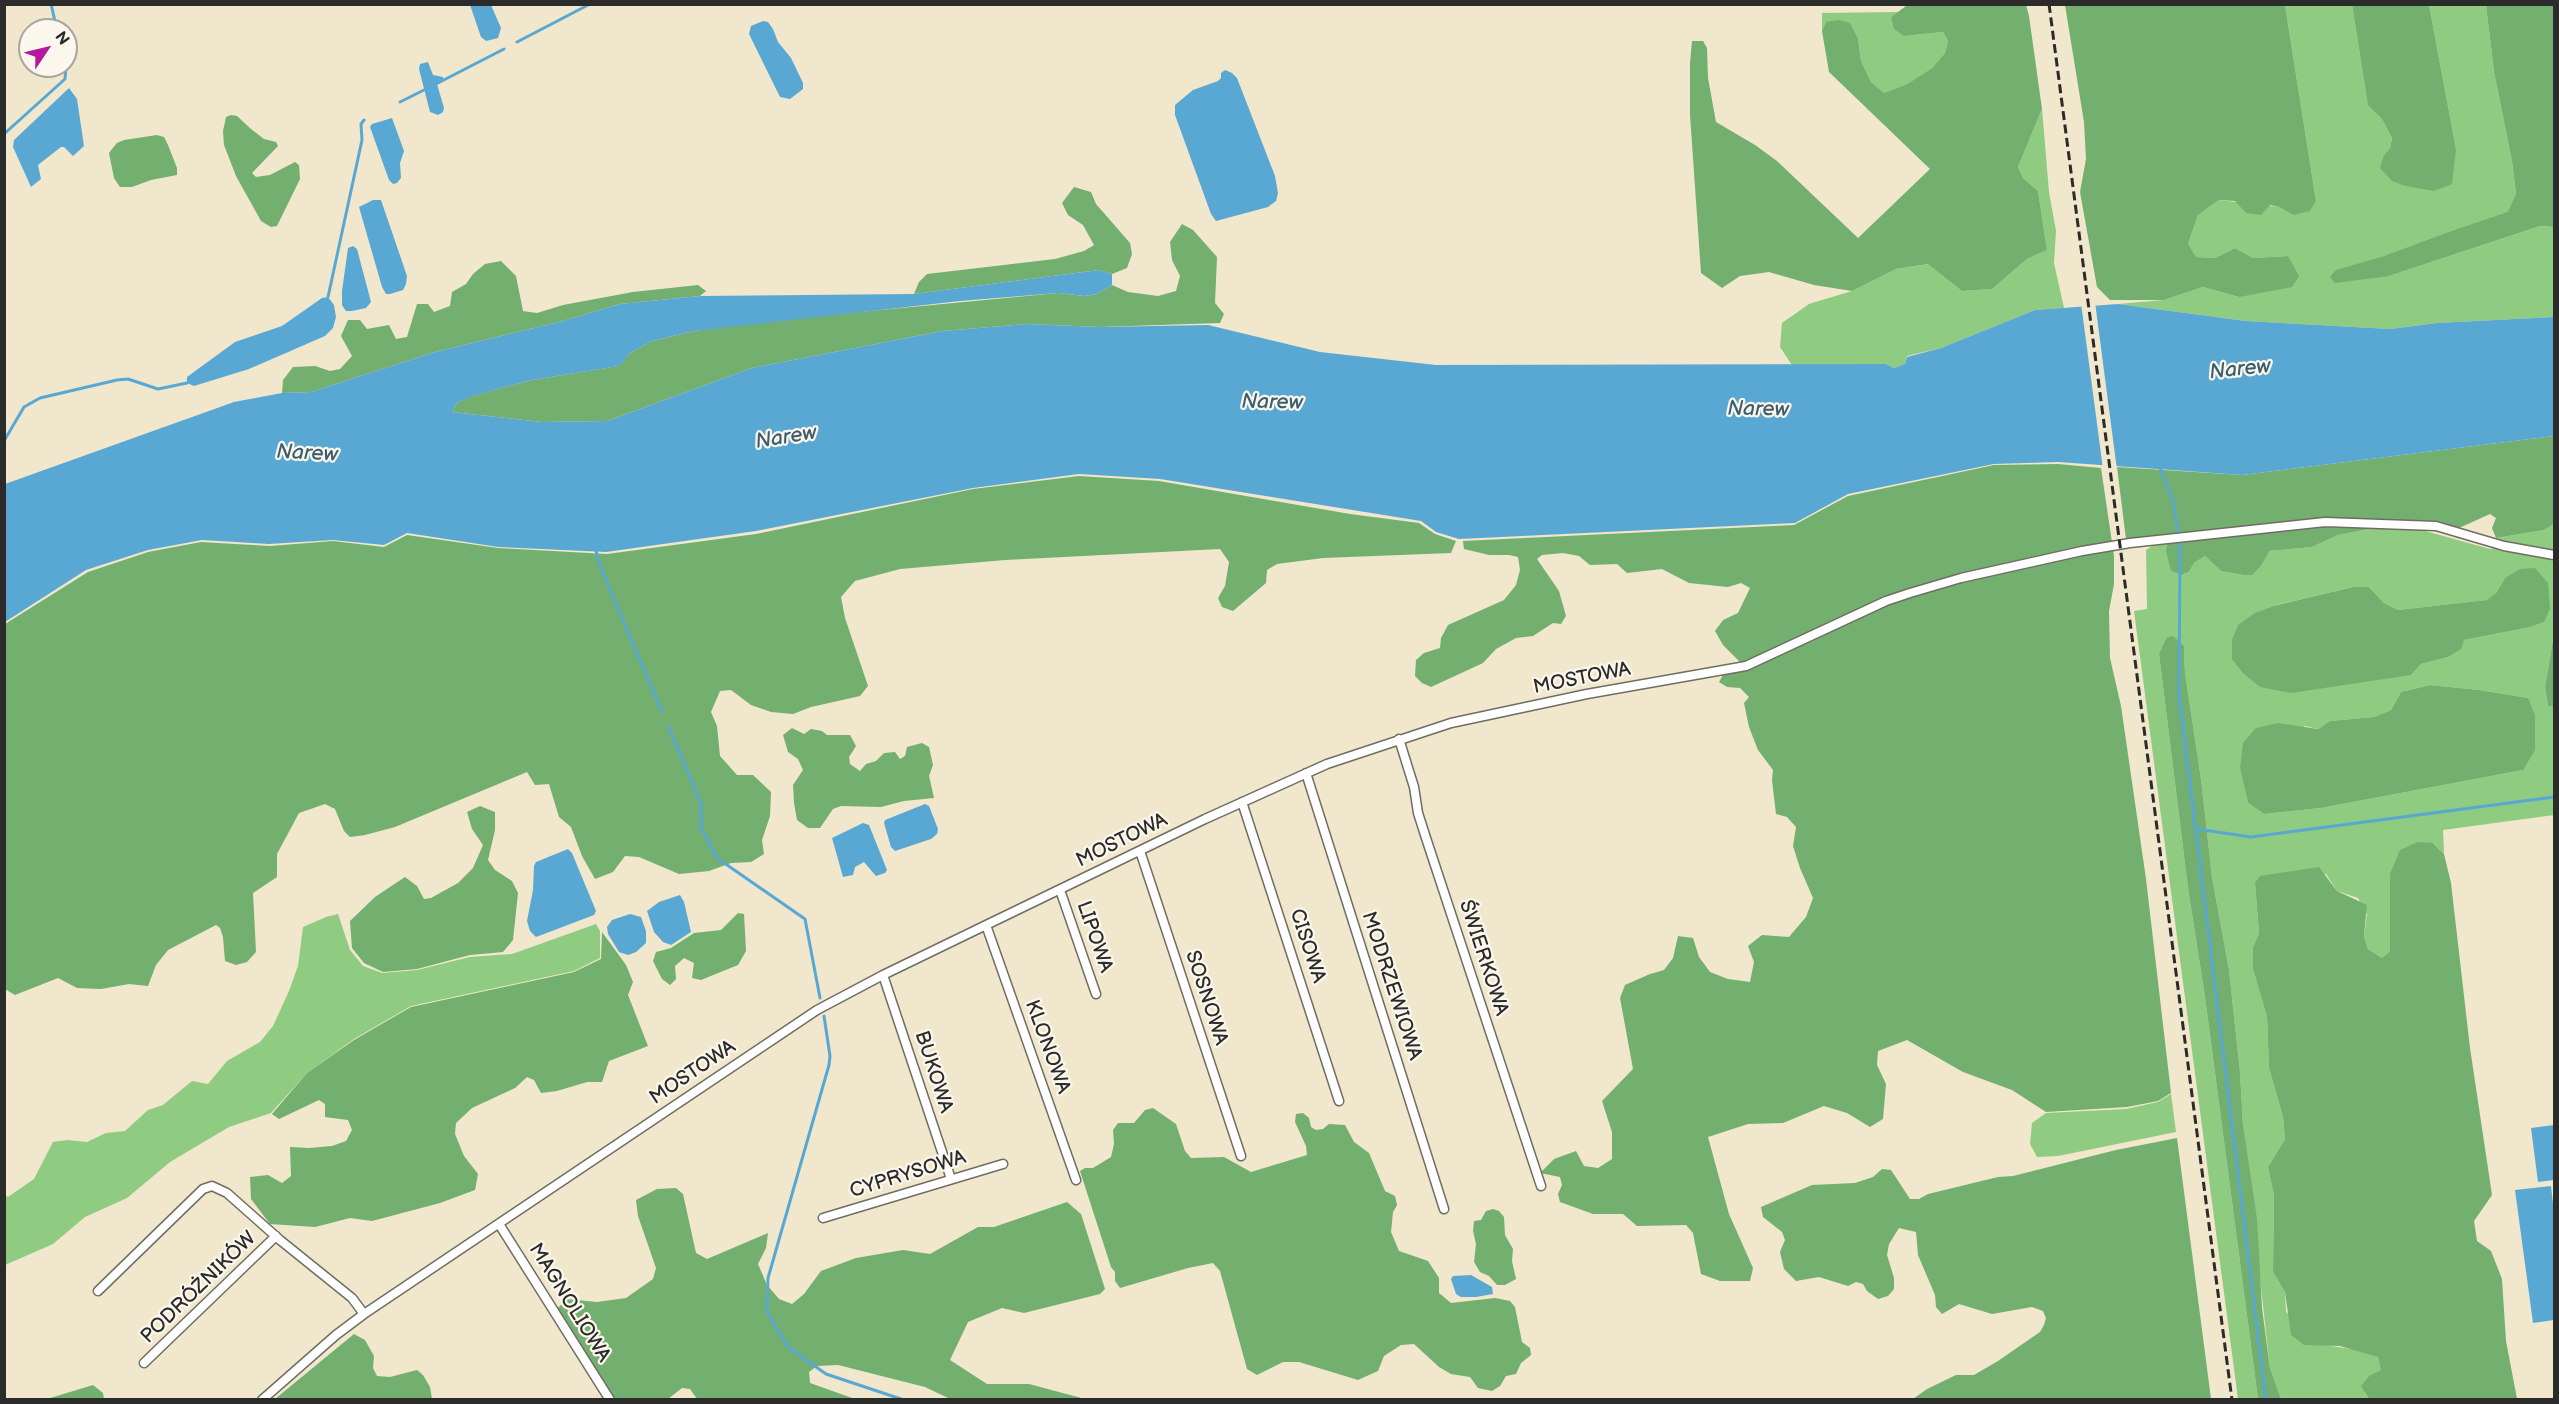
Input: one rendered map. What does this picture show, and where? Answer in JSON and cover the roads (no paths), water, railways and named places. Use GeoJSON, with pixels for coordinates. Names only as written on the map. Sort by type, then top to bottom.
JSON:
{"type":"FeatureCollection","features":[{"type":"Feature","properties":{"kind":"street","name":"MOSTOWA"},"geometry":{"type":"LineString","coordinates":[[262,1400],[336,1335],[364,1314],[818,1010],[986,925],[1306,773],[1399,739],[1451,723],[1746,666],[1886,601],[1910,593],[2026,563],[2102,548],[2325,522],[2436,526],[2497,544],[2554,555]]}},
{"type":"Feature","properties":{"kind":"street","name":"ŚWIERKOWA"},"geometry":{"type":"LineString","coordinates":[[1399,739],[1414,788],[1418,813],[1541,1186]]}},
{"type":"Feature","properties":{"kind":"street","name":"MODRZEWIOWA"},"geometry":{"type":"LineString","coordinates":[[1306,773],[1444,1209]]}},
{"type":"Feature","properties":{"kind":"street","name":"CISOWA"},"geometry":{"type":"LineString","coordinates":[[1242,802],[1339,1101]]}},
{"type":"Feature","properties":{"kind":"street","name":"SOSNOWA"},"geometry":{"type":"LineString","coordinates":[[1140,851],[1241,1156]]}},
{"type":"Feature","properties":{"kind":"street","name":"LIPOWA"},"geometry":{"type":"LineString","coordinates":[[1060,890],[1096,994]]}},
{"type":"Feature","properties":{"kind":"street","name":"KLONOWA"},"geometry":{"type":"LineString","coordinates":[[986,925],[1076,1180]]}},
{"type":"Feature","properties":{"kind":"street","name":"BUKOWA"},"geometry":{"type":"LineString","coordinates":[[884,975],[951,1179]]}},
{"type":"Feature","properties":{"kind":"street","name":"CYPRYSOWA"},"geometry":{"type":"LineString","coordinates":[[823,1218],[1003,1164]]}},
{"type":"Feature","properties":{"kind":"street","name":"PODRÓŻNIKÓW"},"geometry":{"type":"LineString","coordinates":[[98,1291],[207,1186],[220,1188],[352,1298],[364,1314]]}},
{"type":"Feature","properties":{"kind":"street","name":"MAGNOLIOWA"},"geometry":{"type":"LineString","coordinates":[[499,1224],[610,1400]]}},
{"type":"Feature","properties":{"kind":"street","name":"PODRÓŻNIKÓW"},"geometry":{"type":"LineString","coordinates":[[144,1363],[276,1236]]}},
{"type":"Feature","properties":{"kind":"water"},"geometry":{"type":"Polygon","coordinates":[[[470,5],[491,5],[501,28],[498,38],[486,41],[481,37],[470,5]]]}},
{"type":"Feature","properties":{"kind":"water"},"geometry":{"type":"Polygon","coordinates":[[[763,21],[768,22],[773,29],[778,42],[791,58],[803,83],[803,89],[790,99],[780,97],[749,34],[751,26],[763,21]]]}},
{"type":"Feature","properties":{"kind":"water"},"geometry":{"type":"Polygon","coordinates":[[[428,62],[433,75],[443,77],[443,81],[437,84],[444,108],[443,112],[438,115],[430,112],[419,69],[420,64],[428,62]]]}},
{"type":"Feature","properties":{"kind":"water"},"geometry":{"type":"Polygon","coordinates":[[[1225,70],[1237,78],[1275,176],[1278,193],[1276,201],[1268,207],[1216,221],[1211,214],[1175,115],[1175,105],[1193,90],[1218,81],[1225,70]]]}},
{"type":"Feature","properties":{"kind":"water"},"geometry":{"type":"Polygon","coordinates":[[[69,88],[77,99],[84,146],[73,156],[61,147],[38,165],[41,179],[31,187],[13,147],[14,140],[69,88]]]}},
{"type":"Feature","properties":{"kind":"water"},"geometry":{"type":"Polygon","coordinates":[[[392,118],[404,151],[400,163],[401,178],[393,184],[389,180],[370,127],[372,124],[392,118]]]}},
{"type":"Feature","properties":{"kind":"water"},"geometry":{"type":"Polygon","coordinates":[[[373,200],[381,200],[407,276],[403,290],[390,294],[386,294],[382,287],[359,207],[373,200]]]}},
{"type":"Feature","properties":{"kind":"water"},"geometry":{"type":"Polygon","coordinates":[[[353,246],[357,249],[371,302],[366,308],[346,311],[342,305],[342,291],[348,248],[353,246]]]}},
{"type":"Feature","properties":{"kind":"water","name":"Narew"},"geometry":{"type":"Polygon","coordinates":[[[1099,270],[1112,274],[1112,285],[1097,294],[1084,296],[1058,293],[960,301],[694,331],[652,341],[630,353],[619,366],[532,380],[472,396],[457,403],[452,412],[542,422],[607,421],[752,368],[943,331],[1027,324],[1100,327],[1208,325],[1320,352],[1436,365],[1886,364],[1894,368],[1905,364],[1907,357],[1941,348],[2035,310],[2118,304],[2246,321],[2390,329],[2437,323],[2554,317],[2554,436],[2242,475],[2058,462],[1994,464],[1848,494],[1795,523],[1459,539],[1436,532],[1421,521],[1160,479],[1079,474],[973,488],[756,531],[606,552],[498,547],[407,533],[384,545],[333,540],[269,544],[202,540],[148,550],[86,570],[5,622],[5,484],[234,402],[282,393],[311,392],[435,352],[563,321],[620,304],[700,296],[914,294],[1099,270]]]}},
{"type":"Feature","properties":{"kind":"water"},"geometry":{"type":"Polygon","coordinates":[[[328,297],[334,305],[336,317],[333,328],[325,336],[249,369],[194,386],[187,383],[187,377],[235,342],[282,326],[322,298],[328,297]]]}},
{"type":"Feature","properties":{"kind":"water"},"geometry":{"type":"Polygon","coordinates":[[[925,804],[929,806],[938,829],[937,834],[931,839],[895,851],[891,847],[885,820],[925,804]]]}},
{"type":"Feature","properties":{"kind":"water"},"geometry":{"type":"Polygon","coordinates":[[[863,823],[869,825],[887,870],[876,876],[864,862],[855,867],[853,875],[843,877],[832,838],[863,823]]]}},
{"type":"Feature","properties":{"kind":"water"},"geometry":{"type":"Polygon","coordinates":[[[568,849],[572,853],[596,911],[594,915],[536,937],[530,931],[527,921],[533,890],[534,866],[536,862],[568,849]]]}},
{"type":"Feature","properties":{"kind":"water"},"geometry":{"type":"Polygon","coordinates":[[[680,895],[684,902],[691,932],[671,945],[663,942],[654,932],[647,911],[659,902],[680,895]]]}},
{"type":"Feature","properties":{"kind":"water"},"geometry":{"type":"Polygon","coordinates":[[[630,914],[641,917],[646,931],[646,943],[636,952],[628,955],[619,952],[608,934],[607,927],[612,920],[630,914]]]}},
{"type":"Feature","properties":{"kind":"water"},"geometry":{"type":"Polygon","coordinates":[[[2554,1125],[2554,1180],[2538,1182],[2531,1128],[2554,1125]]]}},
{"type":"Feature","properties":{"kind":"water"},"geometry":{"type":"Polygon","coordinates":[[[2551,1186],[2554,1212],[2554,1320],[2533,1323],[2515,1190],[2551,1186]]]}},
{"type":"Feature","properties":{"kind":"water"},"geometry":{"type":"Polygon","coordinates":[[[1471,1275],[1492,1287],[1493,1294],[1461,1297],[1456,1294],[1451,1279],[1453,1276],[1471,1275]]]}},
{"type":"Feature","properties":{"kind":"waterway"},"geometry":{"type":"LineString","coordinates":[[51,4],[54,18]]}},
{"type":"Feature","properties":{"kind":"waterway"},"geometry":{"type":"LineString","coordinates":[[517,42],[590,4]]}},
{"type":"Feature","properties":{"kind":"waterway"},"geometry":{"type":"LineString","coordinates":[[434,85],[504,49]]}},
{"type":"Feature","properties":{"kind":"waterway"},"geometry":{"type":"LineString","coordinates":[[4,134],[65,78]]}},
{"type":"Feature","properties":{"kind":"waterway"},"geometry":{"type":"LineString","coordinates":[[400,102],[428,88]]}},
{"type":"Feature","properties":{"kind":"waterway"},"geometry":{"type":"LineString","coordinates":[[328,297],[362,140],[361,124],[364,120]]}},
{"type":"Feature","properties":{"kind":"waterway"},"geometry":{"type":"LineString","coordinates":[[4,441],[24,407],[40,398],[117,380],[128,379],[158,389],[187,383]]}},
{"type":"Feature","properties":{"kind":"waterway"},"geometry":{"type":"LineString","coordinates":[[2160,468],[2174,504],[2180,551],[2179,694],[2266,1400]]}},
{"type":"Feature","properties":{"kind":"waterway"},"geometry":{"type":"LineString","coordinates":[[596,551],[602,571],[662,712]]}},
{"type":"Feature","properties":{"kind":"waterway"},"geometry":{"type":"LineString","coordinates":[[668,726],[701,803],[701,828],[717,858],[805,919],[820,998]]}},
{"type":"Feature","properties":{"kind":"waterway"},"geometry":{"type":"LineString","coordinates":[[2197,829],[2251,837],[2554,797]]}},
{"type":"Feature","properties":{"kind":"waterway"},"geometry":{"type":"LineString","coordinates":[[824,1016],[830,1056],[829,1065],[768,1278],[767,1312],[788,1347],[826,1374],[904,1400]]}},
{"type":"Feature","properties":{"kind":"railway"},"geometry":{"type":"LineString","coordinates":[[2049,4],[2232,1400]]}}]}
